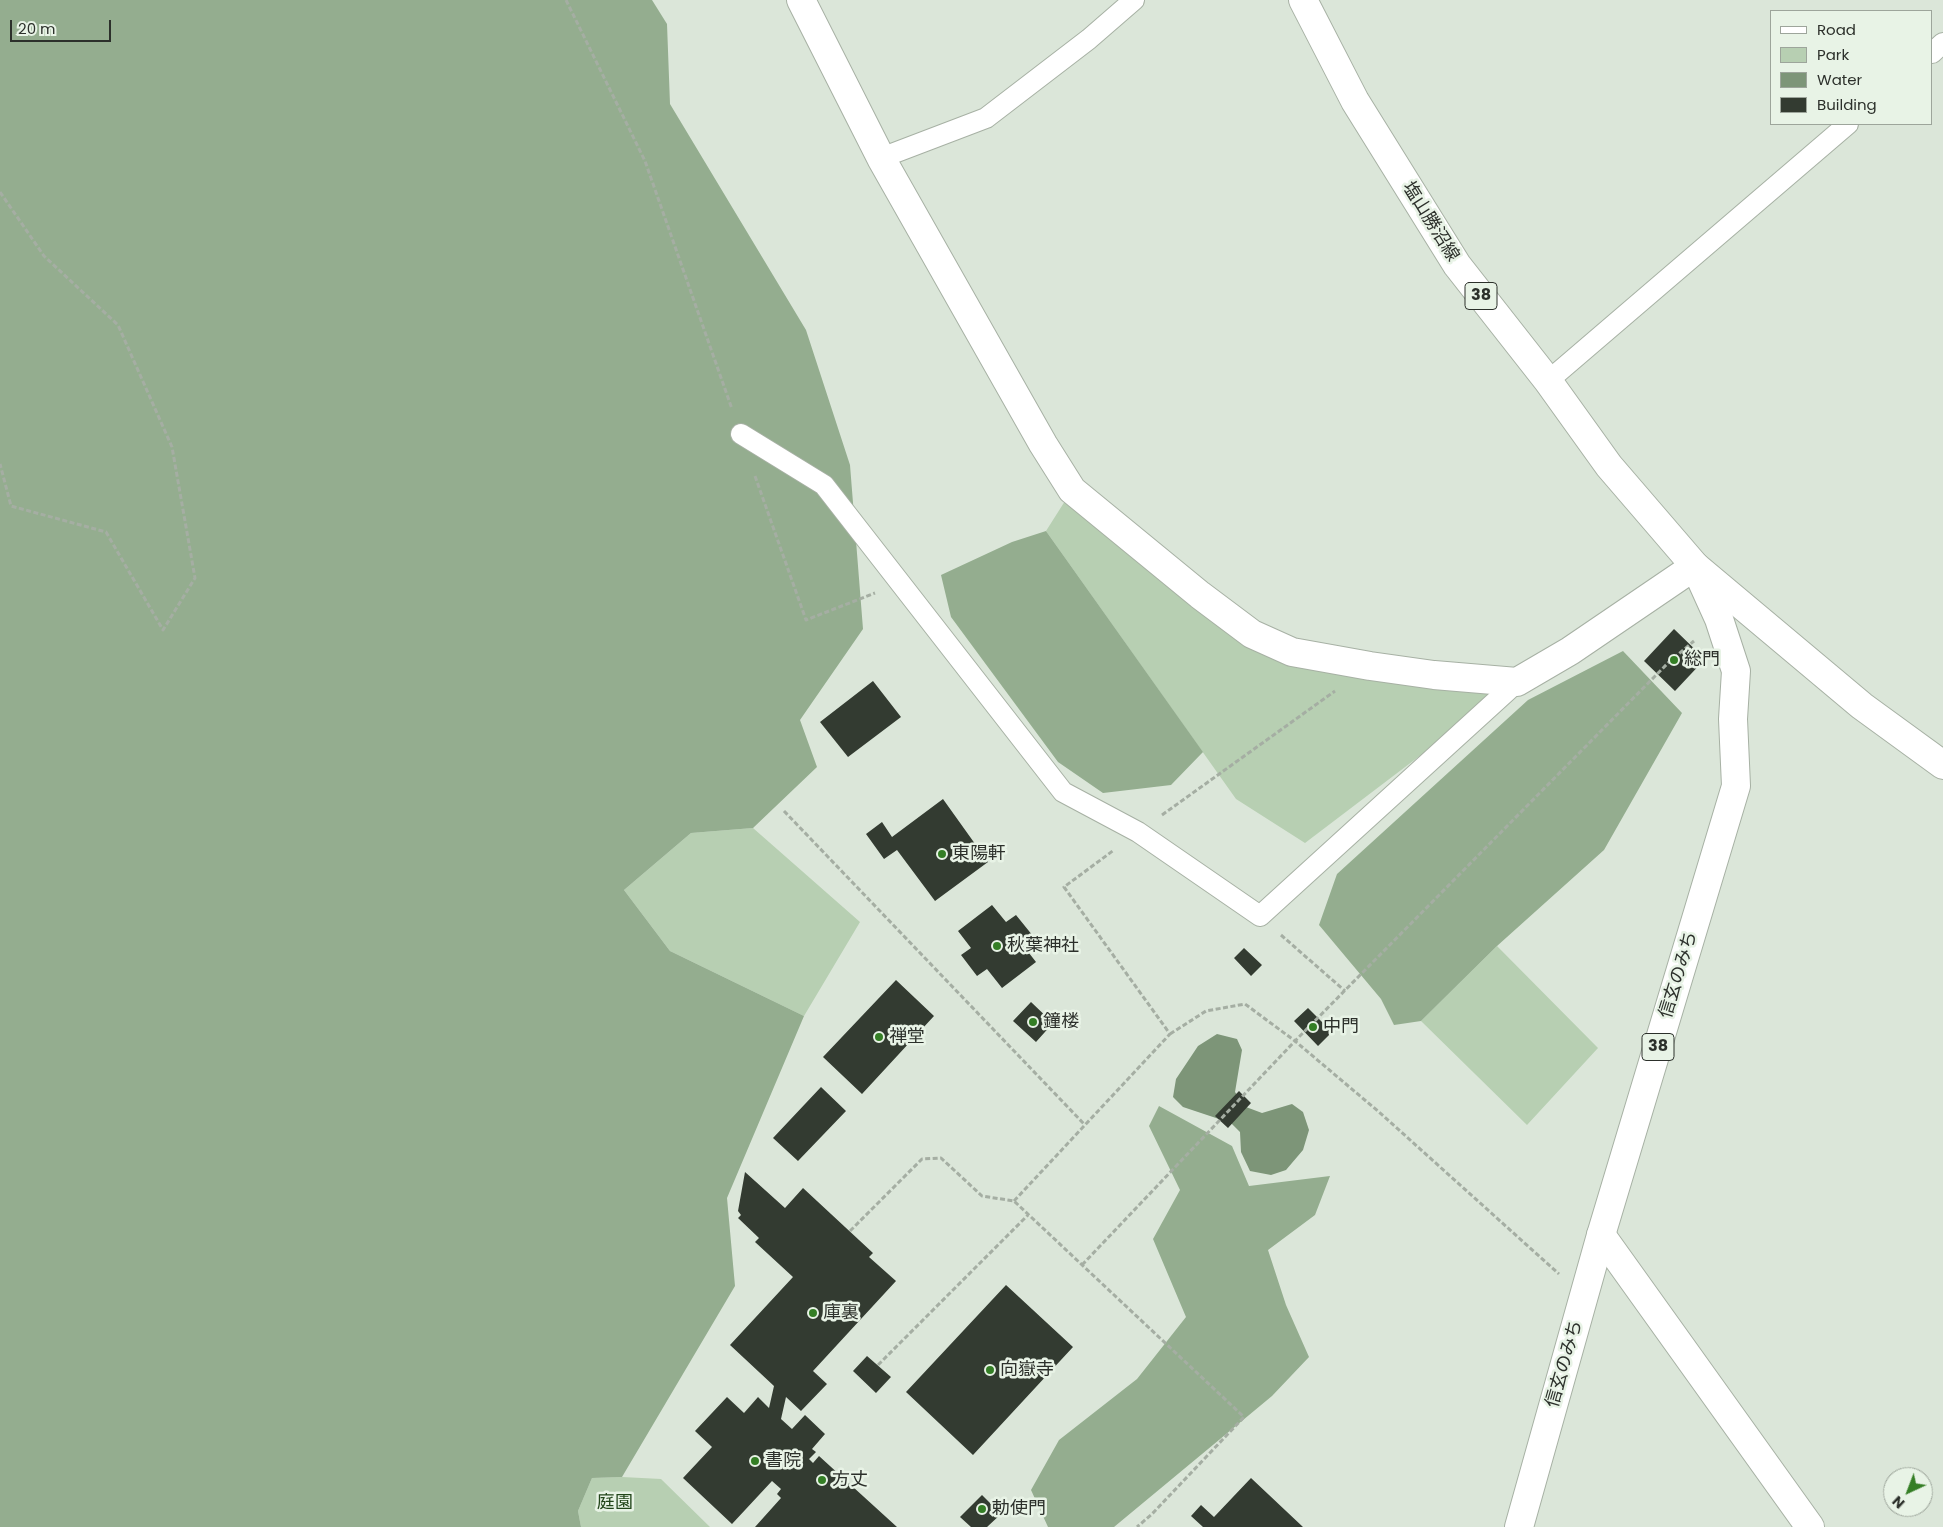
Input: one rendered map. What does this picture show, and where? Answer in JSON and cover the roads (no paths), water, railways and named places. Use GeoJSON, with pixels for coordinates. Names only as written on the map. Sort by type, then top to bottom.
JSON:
{"type":"FeatureCollection","features":[{"type":"Feature","properties":{"kind":"street"},"geometry":{"type":"LineString","coordinates":[[801,0],[881,158],[1043,444],[1072,490],[1200,595],[1252,634],[1292,652],[1434,675],[1517,682],[1570,651],[1696,566],[1862,706],[1943,765]]}},
{"type":"Feature","properties":{"kind":"street","name":"塩山勝沼線"},"geometry":{"type":"LineString","coordinates":[[1303,0],[1355,101],[1457,265],[1548,381],[1608,466],[1696,566]]}},
{"type":"Feature","properties":{"kind":"street","name":"信玄のみち"},"geometry":{"type":"LineString","coordinates":[[1518,1527],[1601,1236],[1736,786],[1733,719],[1736,671],[1718,619],[1696,566]]}},
{"type":"Feature","properties":{"kind":"street"},"geometry":{"type":"LineString","coordinates":[[1601,1236],[1810,1527]]}},
{"type":"Feature","properties":{"kind":"lane"},"geometry":{"type":"LineString","coordinates":[[881,158],[986,118],[1088,40],[1134,0]]}},
{"type":"Feature","properties":{"kind":"lane"},"geometry":{"type":"LineString","coordinates":[[1933,51],[1943,43]]}},
{"type":"Feature","properties":{"kind":"lane"},"geometry":{"type":"LineString","coordinates":[[1548,381],[1847,125]]}},
{"type":"Feature","properties":{"kind":"lane"},"geometry":{"type":"LineString","coordinates":[[740,434],[824,485],[1063,792],[1138,832],[1260,916],[1517,682]]}},
{"type":"Feature","properties":{"kind":"water"},"geometry":{"type":"Polygon","coordinates":[[[1217,1034],[1237,1039],[1242,1050],[1235,1092],[1246,1107],[1262,1113],[1292,1104],[1303,1112],[1309,1130],[1303,1150],[1286,1170],[1271,1175],[1250,1171],[1241,1152],[1240,1132],[1231,1123],[1183,1107],[1173,1097],[1176,1079],[1198,1046],[1217,1034]]]}},
{"type":"Feature","properties":{"kind":"place","name":"総門"},"geometry":{"type":"Point","coordinates":[1674,660]}},
{"type":"Feature","properties":{"kind":"place","name":"東陽軒"},"geometry":{"type":"Point","coordinates":[942,854]}},
{"type":"Feature","properties":{"kind":"place","name":"秋葉神社"},"geometry":{"type":"Point","coordinates":[997,946]}},
{"type":"Feature","properties":{"kind":"place","name":"鐘楼"},"geometry":{"type":"Point","coordinates":[1033,1022]}},
{"type":"Feature","properties":{"kind":"place","name":"中門"},"geometry":{"type":"Point","coordinates":[1313,1027]}},
{"type":"Feature","properties":{"kind":"place","name":"禅堂"},"geometry":{"type":"Point","coordinates":[879,1037]}},
{"type":"Feature","properties":{"kind":"place","name":"庫裏"},"geometry":{"type":"Point","coordinates":[813,1313]}},
{"type":"Feature","properties":{"kind":"place","name":"向嶽寺"},"geometry":{"type":"Point","coordinates":[990,1370]}},
{"type":"Feature","properties":{"kind":"place","name":"書院"},"geometry":{"type":"Point","coordinates":[755,1461]}},
{"type":"Feature","properties":{"kind":"place","name":"方丈"},"geometry":{"type":"Point","coordinates":[822,1480]}},
{"type":"Feature","properties":{"kind":"place","name":"勅使門"},"geometry":{"type":"Point","coordinates":[982,1509]}},
{"type":"Feature","properties":{"kind":"park label","name":"庭園"},"geometry":{"type":"Point","coordinates":[615,1503]}}]}
